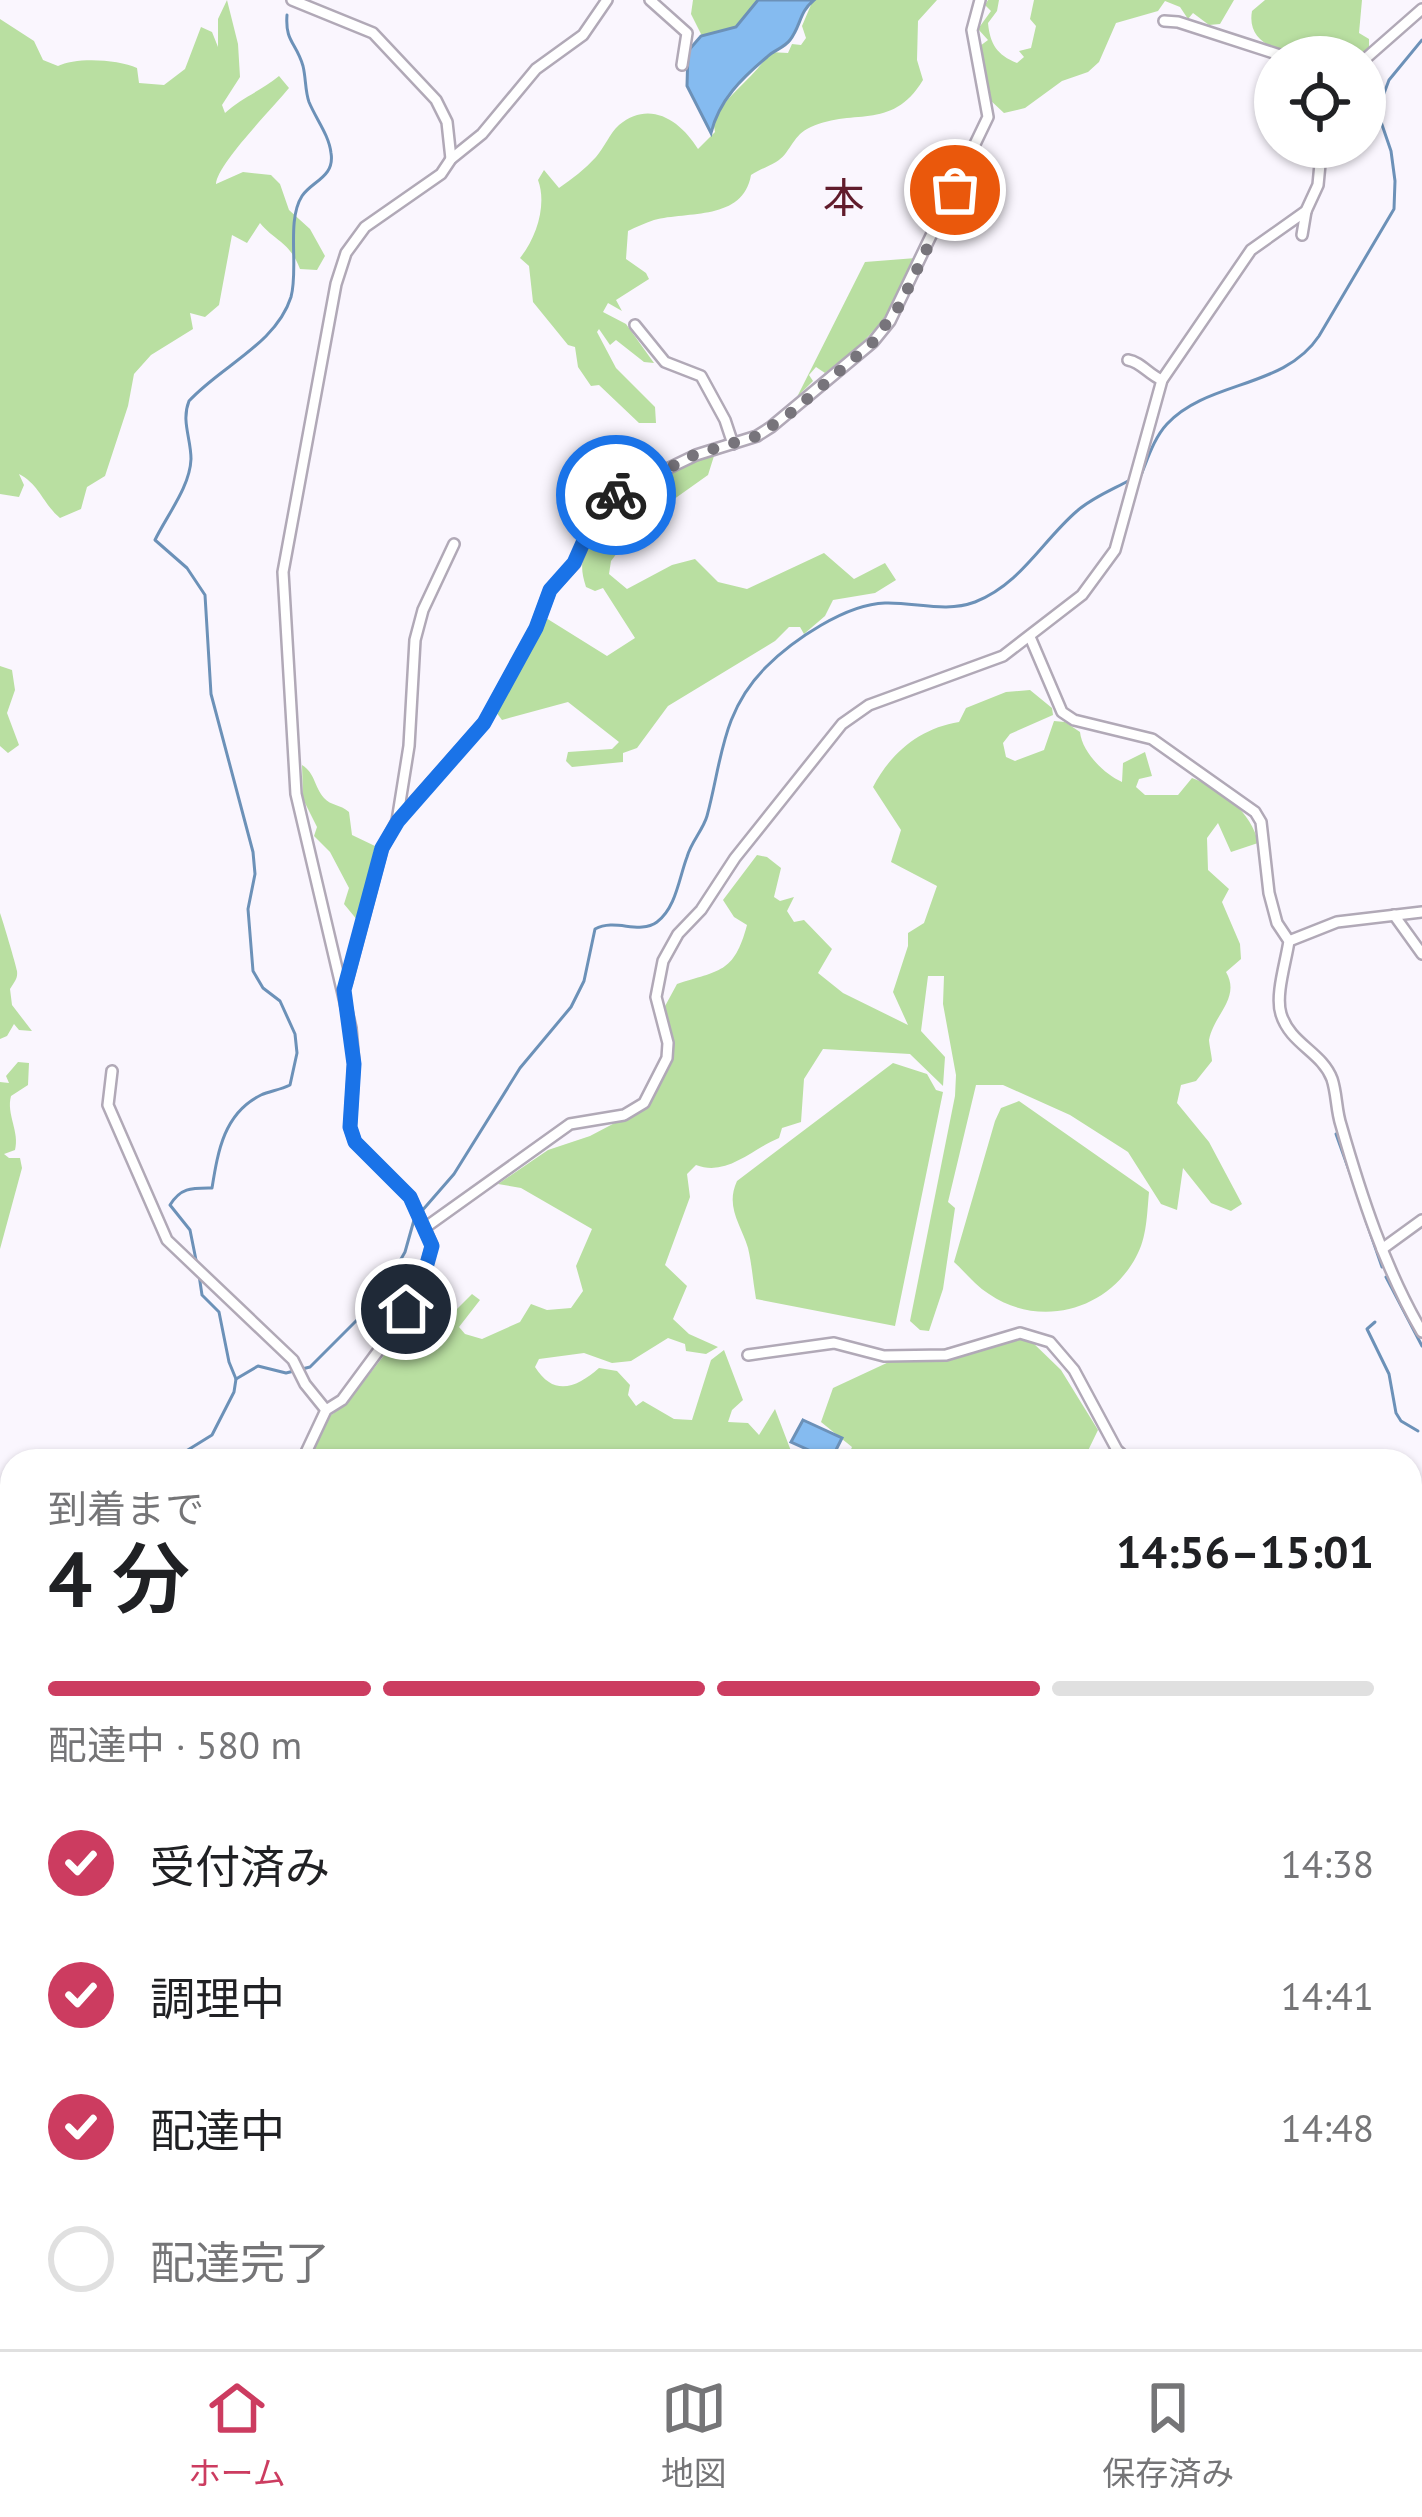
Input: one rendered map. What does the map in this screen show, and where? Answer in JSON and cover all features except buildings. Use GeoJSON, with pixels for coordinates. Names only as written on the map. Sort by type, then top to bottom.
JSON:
{"type":"FeatureCollection","features":[{"type":"Feature","properties":{"kind":"street"},"geometry":{"type":"LineString","coordinates":[[292,0],[374,33],[436,100],[447,122],[451,160]]}},
{"type":"Feature","properties":{"kind":"street"},"geometry":{"type":"LineString","coordinates":[[308,1449],[326,1410],[342,1400],[390,1335],[422,1282],[432,1246],[410,1197],[355,1142],[350,1127],[354,1064],[344,990],[296,794],[283,572],[335,284],[346,254],[365,227],[442,174],[536,69],[583,35],[608,0]]}},
{"type":"Feature","properties":{"kind":"street"},"geometry":{"type":"LineString","coordinates":[[650,0],[687,33],[682,65]]}},
{"type":"Feature","properties":{"kind":"street"},"geometry":{"type":"LineString","coordinates":[[344,990],[382,848],[398,821],[484,723],[536,628],[550,590],[574,563],[594,518],[608,501],[696,454],[757,436],[792,412],[873,342],[900,305],[988,117],[972,30],[980,0]]}},
{"type":"Feature","properties":{"kind":"street"},"geometry":{"type":"LineString","coordinates":[[1386,40],[1422,9]]}},
{"type":"Feature","properties":{"kind":"street"},"geometry":{"type":"LineString","coordinates":[[1164,21],[1254,47]]}},
{"type":"Feature","properties":{"kind":"street"},"geometry":{"type":"LineString","coordinates":[[1302,235],[1320,168]]}},
{"type":"Feature","properties":{"kind":"street"},"geometry":{"type":"LineString","coordinates":[[426,1227],[570,1124],[624,1114],[644,1102],[667,1058],[656,980],[678,934],[842,724],[869,705],[1003,656],[1082,596],[1115,550],[1162,380],[1251,250],[1306,211]]}},
{"type":"Feature","properties":{"kind":"street"},"geometry":{"type":"LineString","coordinates":[[634,325],[665,362],[701,376],[733,444]]}},
{"type":"Feature","properties":{"kind":"street"},"geometry":{"type":"LineString","coordinates":[[1151,365],[1132,361],[1162,380]]}},
{"type":"Feature","properties":{"kind":"street"},"geometry":{"type":"LineString","coordinates":[[398,821],[409,746],[415,640],[423,610],[454,544]]}},
{"type":"Feature","properties":{"kind":"street"},"geometry":{"type":"LineString","coordinates":[[1030,637],[1062,712],[1074,720],[1151,739],[1255,812],[1262,822],[1273,908],[1289,941],[1279,1010],[1290,1034],[1326,1067],[1333,1081],[1340,1122],[1382,1249],[1422,1332]]}},
{"type":"Feature","properties":{"kind":"street"},"geometry":{"type":"LineString","coordinates":[[1289,941],[1337,922],[1422,912]]}},
{"type":"Feature","properties":{"kind":"street"},"geometry":{"type":"LineString","coordinates":[[1394,915],[1422,955]]}},
{"type":"Feature","properties":{"kind":"street"},"geometry":{"type":"LineString","coordinates":[[112,1071],[108,1105],[166,1240],[293,1360],[304,1384],[326,1410]]}},
{"type":"Feature","properties":{"kind":"street"},"geometry":{"type":"LineString","coordinates":[[1382,1249],[1422,1220]]}},
{"type":"Feature","properties":{"kind":"street"},"geometry":{"type":"LineString","coordinates":[[748,1355],[834,1343],[884,1356],[946,1355],[1020,1333],[1050,1342],[1074,1370],[1116,1449]]}},
{"type":"Feature","properties":{"kind":"green space"},"geometry":{"type":"Polygon","coordinates":[[[227,0],[240,77],[222,105],[225,113],[279,76],[289,88],[235,150],[216,184],[243,172],[271,175],[280,184],[289,210],[310,229],[325,256],[317,270],[300,269],[287,247],[260,223],[247,243],[232,235],[219,305],[205,317],[190,313],[193,329],[151,355],[134,374],[105,476],[87,487],[81,509],[60,518],[19,474],[24,485],[19,497],[0,494],[0,19],[34,41],[43,60],[58,66],[85,60],[119,63],[137,68],[139,83],[164,85],[185,69],[201,27],[212,32],[218,47],[218,19],[227,0]]]}},
{"type":"Feature","properties":{"kind":"green space"},"geometry":{"type":"Polygon","coordinates":[[[693,0],[785,0],[764,18],[704,40],[691,14],[693,0]]]}},
{"type":"Feature","properties":{"kind":"green space"},"geometry":{"type":"Polygon","coordinates":[[[813,0],[937,0],[918,21],[917,60],[923,80],[898,107],[884,113],[807,129],[780,159],[751,175],[746,190],[726,207],[654,220],[628,231],[626,259],[649,279],[616,300],[622,311],[608,303],[603,312],[626,324],[654,363],[644,362],[616,340],[610,345],[599,329],[597,332],[616,368],[655,407],[656,423],[639,423],[599,385],[591,386],[578,367],[575,347],[568,345],[533,302],[529,266],[520,258],[539,220],[538,180],[544,170],[559,188],[596,157],[619,125],[642,114],[674,122],[698,149],[715,132],[713,120],[719,111],[770,52],[788,53],[792,44],[801,45],[806,38],[802,26],[813,0]]]}},
{"type":"Feature","properties":{"kind":"green space"},"geometry":{"type":"Polygon","coordinates":[[[988,0],[999,0],[988,23],[993,43],[1017,63],[1024,57],[1019,51],[1031,48],[1036,26],[1030,19],[1034,0],[1234,0],[1220,24],[1209,25],[1193,13],[1188,19],[1180,7],[1165,1],[1158,11],[1116,23],[1099,62],[1088,72],[1062,81],[1025,108],[1004,113],[989,99],[980,46],[988,40],[978,29],[991,11],[985,5],[988,0]]]}},
{"type":"Feature","properties":{"kind":"green space"},"geometry":{"type":"Polygon","coordinates":[[[1265,0],[1362,0],[1359,33],[1364,36],[1258,36],[1252,11],[1265,0]]]}},
{"type":"Feature","properties":{"kind":"green space"},"geometry":{"type":"Polygon","coordinates":[[[916,258],[880,323],[825,373],[816,367],[809,375],[813,381],[797,397],[865,262],[916,258]]]}},
{"type":"Feature","properties":{"kind":"green space"},"geometry":{"type":"Polygon","coordinates":[[[714,456],[708,475],[639,524],[611,561],[609,574],[627,589],[672,565],[695,559],[718,582],[747,589],[824,553],[854,579],[885,563],[896,580],[875,593],[833,600],[825,616],[804,634],[800,627],[789,627],[775,641],[668,706],[637,748],[623,753],[623,762],[572,767],[566,761],[568,752],[612,749],[619,742],[568,702],[502,720],[496,712],[546,618],[607,656],[635,638],[603,588],[586,587],[582,564],[589,542],[621,498],[714,456]]]}},
{"type":"Feature","properties":{"kind":"green space"},"geometry":{"type":"Polygon","coordinates":[[[0,666],[12,670],[15,690],[7,713],[19,745],[8,753],[0,746],[0,666]]]}},
{"type":"Feature","properties":{"kind":"green space"},"geometry":{"type":"Polygon","coordinates":[[[1030,690],[1052,708],[1053,715],[1010,734],[1003,743],[1006,757],[1015,761],[1044,750],[1054,721],[1065,722],[1080,732],[1089,754],[1115,778],[1122,782],[1123,763],[1145,752],[1152,776],[1139,779],[1136,787],[1145,795],[1178,795],[1192,778],[1233,803],[1255,832],[1258,843],[1231,852],[1218,823],[1207,838],[1208,870],[1229,889],[1222,902],[1240,944],[1241,959],[1226,972],[1229,998],[1209,1040],[1212,1061],[1196,1081],[1181,1085],[1177,1103],[1209,1142],[1242,1204],[1231,1211],[1211,1203],[1183,1168],[1177,1210],[1161,1204],[1128,1152],[1070,1115],[1003,1085],[976,1085],[948,1202],[955,1208],[943,1289],[929,1331],[920,1330],[910,1321],[956,1075],[943,1004],[944,976],[928,976],[921,1031],[945,1057],[943,1086],[910,1054],[823,1049],[804,1079],[801,1122],[782,1128],[779,1138],[739,1160],[718,1167],[696,1165],[687,1174],[690,1197],[665,1265],[687,1286],[673,1319],[689,1334],[718,1347],[706,1354],[686,1351],[685,1344],[668,1338],[631,1361],[612,1363],[584,1353],[539,1359],[535,1367],[558,1386],[574,1384],[599,1368],[617,1371],[630,1385],[628,1395],[636,1406],[643,1401],[674,1419],[692,1420],[711,1360],[724,1350],[743,1400],[728,1422],[748,1423],[759,1435],[775,1409],[790,1449],[312,1449],[330,1416],[347,1403],[410,1322],[426,1330],[445,1321],[472,1294],[480,1300],[459,1327],[482,1339],[520,1322],[531,1304],[547,1310],[571,1308],[583,1291],[576,1266],[592,1229],[521,1188],[498,1184],[548,1150],[628,1116],[655,1087],[664,1008],[677,984],[723,968],[736,953],[747,925],[734,917],[723,900],[757,855],[781,868],[774,897],[780,901],[794,897],[787,911],[794,922],[804,920],[832,949],[818,973],[843,993],[908,1025],[893,992],[908,933],[924,923],[937,886],[891,862],[901,830],[873,787],[898,753],[920,736],[959,722],[966,708],[1006,692],[1030,690]]]}},
{"type":"Feature","properties":{"kind":"green space"},"geometry":{"type":"Polygon","coordinates":[[[302,765],[324,798],[349,812],[352,835],[375,846],[358,921],[344,904],[349,888],[330,852],[314,836],[317,827],[303,799],[302,765]]]}},
{"type":"Feature","properties":{"kind":"green space"},"geometry":{"type":"Polygon","coordinates":[[[0,913],[17,971],[10,989],[12,1005],[32,1031],[19,1030],[14,1024],[0,1039],[0,913]]]}},
{"type":"Feature","properties":{"kind":"green space"},"geometry":{"type":"Polygon","coordinates":[[[18,1062],[29,1063],[28,1085],[11,1096],[16,1143],[15,1150],[4,1154],[20,1158],[22,1168],[0,1249],[0,1082],[9,1083],[6,1076],[18,1062]]]}},
{"type":"Feature","properties":{"kind":"green space"},"geometry":{"type":"Polygon","coordinates":[[[893,1063],[927,1074],[936,1090],[943,1092],[895,1326],[756,1299],[748,1248],[733,1207],[737,1181],[893,1063]]]}},
{"type":"Feature","properties":{"kind":"green space"},"geometry":{"type":"Polygon","coordinates":[[[1019,1101],[1149,1192],[1140,1250],[1124,1275],[1091,1301],[1071,1308],[1051,1312],[1009,1305],[984,1291],[954,1262],[995,1121],[1001,1108],[1019,1101]]]}},
{"type":"Feature","properties":{"kind":"green space"},"geometry":{"type":"Polygon","coordinates":[[[988,1338],[1028,1338],[1061,1370],[1098,1430],[1089,1449],[851,1449],[821,1422],[833,1388],[891,1361],[988,1338]]]}},
{"type":"Feature","properties":{"kind":"water"},"geometry":{"type":"Polygon","coordinates":[[[758,0],[814,0],[788,43],[733,90],[711,133],[687,86],[688,51],[701,36],[736,27],[758,0]]]}},
{"type":"Feature","properties":{"kind":"water"},"geometry":{"type":"Polygon","coordinates":[[[803,1420],[842,1438],[836,1449],[807,1449],[791,1442],[803,1420]]]}},
{"type":"Feature","properties":{"kind":"waterway"},"geometry":{"type":"LineString","coordinates":[[197,1265],[190,1230],[170,1205],[188,1190],[212,1188],[220,1147],[231,1123],[261,1095],[290,1085],[297,1053],[295,1034],[280,1001],[263,988],[253,971],[248,909],[255,874],[253,852],[211,694],[205,595],[187,568],[155,540],[190,469],[189,401],[261,341],[284,314],[293,285],[297,206],[330,168],[328,140],[308,98],[287,15]]}},
{"type":"Feature","properties":{"kind":"waterway"},"geometry":{"type":"LineString","coordinates":[[1141,475],[1158,435],[1184,410],[1286,366],[1319,336],[1394,209],[1395,181],[1380,104],[1389,80],[1422,40]]}},
{"type":"Feature","properties":{"kind":"waterway"},"geometry":{"type":"LineString","coordinates":[[236,1379],[258,1366],[286,1373],[310,1367],[379,1298],[405,1252],[414,1220],[454,1174],[520,1068],[571,1007],[584,981],[595,929],[650,926],[673,901],[707,816],[732,719],[766,667],[805,635],[854,610],[885,603],[953,607],[991,594],[1018,573],[1077,511],[1132,479]]}},
{"type":"Feature","properties":{"kind":"waterway"},"geometry":{"type":"LineString","coordinates":[[1336,1134],[1356,1190]]}},
{"type":"Feature","properties":{"kind":"waterway"},"geometry":{"type":"LineString","coordinates":[[1365,1218],[1382,1267]]}},
{"type":"Feature","properties":{"kind":"waterway"},"geometry":{"type":"LineString","coordinates":[[189,1449],[212,1435],[236,1379],[219,1312],[202,1295],[199,1275]]}},
{"type":"Feature","properties":{"kind":"waterway"},"geometry":{"type":"LineString","coordinates":[[1386,1277],[1422,1346]]}},
{"type":"Feature","properties":{"kind":"waterway"},"geometry":{"type":"LineString","coordinates":[[1375,1322],[1367,1329],[1389,1374],[1396,1413],[1418,1431]]}},
{"type":"Feature","properties":{"kind":"way so far"},"geometry":{"type":"LineString","coordinates":[[616,495],[696,454],[771,428],[873,342],[900,305],[955,190]]}},
{"type":"Feature","properties":{"kind":"district","name":"本"},"geometry":{"type":"Point","coordinates":[844,197]}},
{"type":"Feature","properties":{"kind":"route"},"geometry":{"type":"LineString","coordinates":[[406,1309],[422,1282],[432,1246],[410,1197],[355,1142],[350,1127],[354,1064],[344,990],[382,848],[398,821],[484,723],[536,628],[550,590],[574,563],[594,518],[616,495]]}}]}
